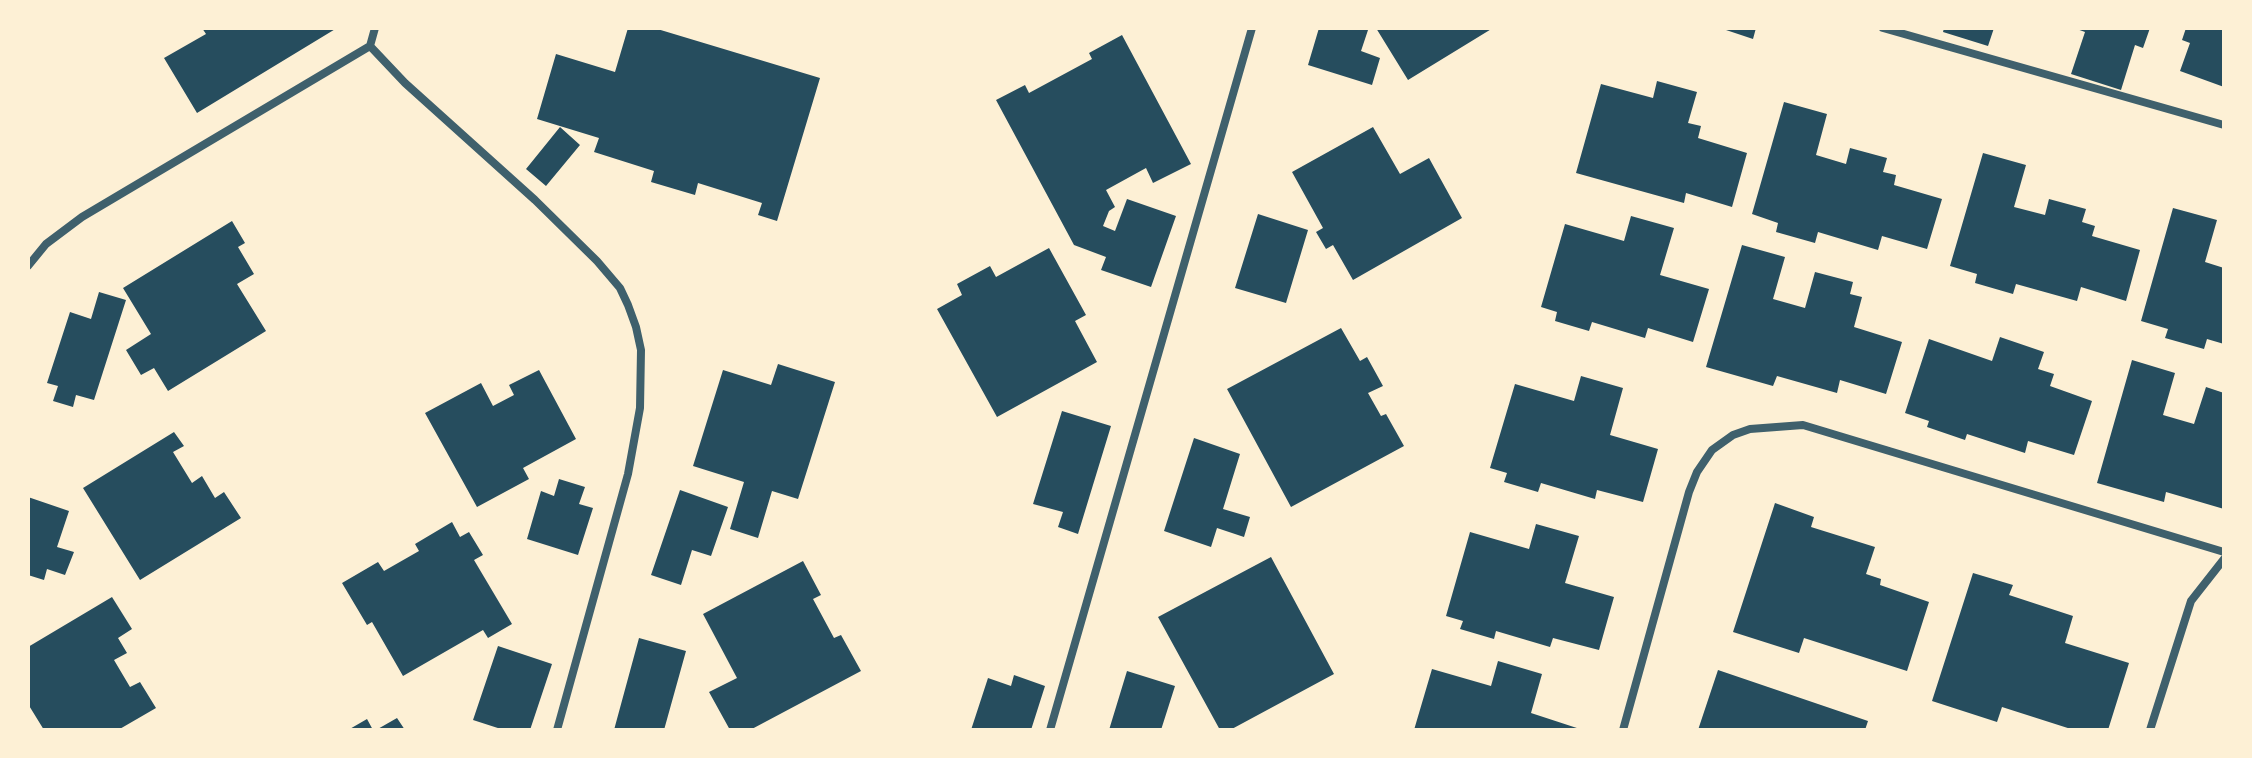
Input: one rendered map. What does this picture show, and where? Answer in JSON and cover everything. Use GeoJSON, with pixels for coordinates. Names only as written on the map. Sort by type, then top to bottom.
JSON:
{"type":"FeatureCollection","features":[{"type":"Feature","properties":{"kind":"street"},"geometry":{"type":"LineString","coordinates":[[28,266],[46,244],[82,217],[370,46],[375,28]]}},
{"type":"Feature","properties":{"kind":"street"},"geometry":{"type":"LineString","coordinates":[[1050,730],[1252,28]]}},
{"type":"Feature","properties":{"kind":"street"},"geometry":{"type":"LineString","coordinates":[[1883,28],[2224,125]]}},
{"type":"Feature","properties":{"kind":"street"},"geometry":{"type":"LineString","coordinates":[[370,46],[405,83],[535,200],[597,261],[620,288],[636,327],[642,373],[640,408],[628,474],[557,730]]}},
{"type":"Feature","properties":{"kind":"street"},"geometry":{"type":"LineString","coordinates":[[1623,730],[1697,472],[1712,450],[1733,435],[1750,429],[1803,425],[2224,552]]}},
{"type":"Feature","properties":{"kind":"street"},"geometry":{"type":"LineString","coordinates":[[2150,730],[2191,601],[2224,559]]}},
{"type":"Feature","properties":{"kind":"building"},"geometry":{"type":"Polygon","coordinates":[[[202,28],[337,28],[197,113],[164,58],[206,34],[202,28]]]}},
{"type":"Feature","properties":{"kind":"building"},"geometry":{"type":"Polygon","coordinates":[[[628,28],[654,28],[820,78],[777,221],[758,215],[762,203],[698,183],[695,195],[651,182],[654,171],[594,152],[599,138],[537,119],[556,54],[615,72],[628,28]]]}},
{"type":"Feature","properties":{"kind":"building"},"geometry":{"type":"Polygon","coordinates":[[[1319,28],[1368,30],[1361,51],[1380,58],[1372,85],[1308,65],[1319,28]]]}},
{"type":"Feature","properties":{"kind":"building"},"geometry":{"type":"Polygon","coordinates":[[[1376,28],[1493,28],[1408,80],[1376,28]]]}},
{"type":"Feature","properties":{"kind":"building"},"geometry":{"type":"Polygon","coordinates":[[[1720,28],[1756,28],[1753,39],[1720,28]]]}},
{"type":"Feature","properties":{"kind":"building"},"geometry":{"type":"Polygon","coordinates":[[[1944,28],[1994,28],[1988,46],[1943,32],[1944,28]]]}},
{"type":"Feature","properties":{"kind":"building"},"geometry":{"type":"Polygon","coordinates":[[[2074,28],[2150,28],[2143,48],[2135,45],[2121,90],[2071,74],[2085,32],[2074,28]]]}},
{"type":"Feature","properties":{"kind":"building"},"geometry":{"type":"Polygon","coordinates":[[[2186,28],[2224,28],[2224,87],[2180,71],[2190,43],[2182,40],[2186,28]]]}},
{"type":"Feature","properties":{"kind":"building"},"geometry":{"type":"Polygon","coordinates":[[[1122,35],[1191,164],[1153,183],[1146,168],[1106,190],[1115,207],[1109,211],[1103,226],[1115,231],[1127,199],[1176,216],[1151,287],[1101,270],[1106,257],[1074,245],[996,100],[1025,85],[1029,93],[1092,59],[1089,53],[1122,35]]]}},
{"type":"Feature","properties":{"kind":"building"},"geometry":{"type":"Polygon","coordinates":[[[1657,81],[1697,92],[1688,123],[1701,126],[1698,138],[1747,153],[1732,207],[1686,193],[1684,203],[1576,173],[1601,84],[1653,98],[1657,81]]]}},
{"type":"Feature","properties":{"kind":"building"},"geometry":{"type":"Polygon","coordinates":[[[1784,102],[1827,114],[1816,155],[1846,164],[1850,148],[1887,158],[1883,172],[1896,175],[1894,185],[1942,199],[1927,249],[1882,236],[1878,250],[1818,232],[1815,243],[1776,232],[1778,223],[1752,214],[1784,102]]]}},
{"type":"Feature","properties":{"kind":"building"},"geometry":{"type":"Polygon","coordinates":[[[560,127],[580,145],[546,186],[526,169],[560,127]]]}},
{"type":"Feature","properties":{"kind":"building"},"geometry":{"type":"Polygon","coordinates":[[[1373,127],[1400,174],[1429,158],[1462,218],[1353,280],[1333,245],[1326,249],[1316,232],[1323,228],[1292,172],[1373,127]]]}},
{"type":"Feature","properties":{"kind":"building"},"geometry":{"type":"Polygon","coordinates":[[[1983,153],[2026,165],[2014,207],[2045,215],[2049,199],[2086,209],[2082,222],[2095,226],[2092,236],[2140,250],[2126,301],[2081,287],[2077,301],[2016,284],[2013,294],[1975,283],[1977,274],[1950,266],[1983,153]]]}},
{"type":"Feature","properties":{"kind":"building"},"geometry":{"type":"Polygon","coordinates":[[[2173,208],[2217,220],[2205,262],[2224,268],[2224,344],[2207,339],[2204,349],[2165,338],[2168,329],[2141,321],[2173,208]]]}},
{"type":"Feature","properties":{"kind":"building"},"geometry":{"type":"Polygon","coordinates":[[[1258,214],[1308,230],[1286,303],[1235,288],[1258,214]]]}},
{"type":"Feature","properties":{"kind":"building"},"geometry":{"type":"Polygon","coordinates":[[[1631,216],[1674,228],[1660,275],[1709,289],[1693,342],[1648,328],[1645,338],[1592,322],[1589,331],[1555,321],[1557,312],[1541,307],[1565,224],[1624,241],[1631,216]]]}},
{"type":"Feature","properties":{"kind":"building"},"geometry":{"type":"Polygon","coordinates":[[[232,221],[245,243],[238,247],[254,274],[237,284],[266,331],[168,391],[154,368],[141,375],[126,350],[151,334],[123,288],[232,221]]]}},
{"type":"Feature","properties":{"kind":"building"},"geometry":{"type":"Polygon","coordinates":[[[1742,245],[1785,257],[1773,299],[1805,308],[1815,272],[1853,282],[1850,294],[1862,297],[1854,327],[1902,342],[1886,394],[1840,380],[1837,393],[1777,376],[1773,386],[1706,367],[1742,245]]]}},
{"type":"Feature","properties":{"kind":"building"},"geometry":{"type":"Polygon","coordinates":[[[1049,248],[1086,315],[1075,321],[1097,362],[997,417],[937,309],[962,295],[957,284],[990,266],[996,277],[1049,248]]]}},
{"type":"Feature","properties":{"kind":"building"},"geometry":{"type":"Polygon","coordinates":[[[99,292],[126,300],[94,400],[76,395],[73,407],[53,401],[58,386],[47,383],[70,312],[91,319],[99,292]]]}},
{"type":"Feature","properties":{"kind":"building"},"geometry":{"type":"Polygon","coordinates":[[[1341,328],[1360,361],[1367,357],[1383,386],[1368,393],[1381,416],[1386,414],[1404,446],[1291,507],[1227,389],[1341,328]]]}},
{"type":"Feature","properties":{"kind":"building"},"geometry":{"type":"Polygon","coordinates":[[[2000,337],[2044,352],[2038,369],[2054,374],[2050,386],[2092,401],[2074,455],[2028,441],[2025,453],[1967,434],[1965,440],[1927,427],[1929,421],[1905,413],[1929,339],[1992,361],[2000,337]]]}},
{"type":"Feature","properties":{"kind":"building"},"geometry":{"type":"Polygon","coordinates":[[[2132,360],[2175,373],[2163,415],[2194,424],[2206,387],[2224,393],[2224,509],[2166,492],[2164,502],[2097,483],[2132,360]]]}},
{"type":"Feature","properties":{"kind":"building"},"geometry":{"type":"Polygon","coordinates":[[[778,364],[835,382],[798,499],[772,491],[758,538],[730,529],[744,482],[693,466],[723,370],[771,385],[778,364]]]}},
{"type":"Feature","properties":{"kind":"building"},"geometry":{"type":"Polygon","coordinates":[[[539,370],[576,439],[523,468],[529,479],[477,507],[425,413],[481,383],[493,406],[514,395],[509,385],[539,370]]]}},
{"type":"Feature","properties":{"kind":"building"},"geometry":{"type":"Polygon","coordinates":[[[1581,376],[1623,388],[1610,435],[1658,449],[1643,502],[1597,490],[1595,499],[1541,483],[1538,492],[1504,482],[1507,473],[1490,468],[1515,384],[1574,401],[1581,376]]]}},
{"type":"Feature","properties":{"kind":"building"},"geometry":{"type":"Polygon","coordinates":[[[1062,411],[1111,426],[1078,534],[1058,527],[1063,512],[1033,504],[1062,411]]]}},
{"type":"Feature","properties":{"kind":"building"},"geometry":{"type":"Polygon","coordinates":[[[174,432],[184,446],[173,452],[192,483],[202,476],[215,498],[224,492],[241,518],[140,580],[83,488],[174,432]]]}},
{"type":"Feature","properties":{"kind":"building"},"geometry":{"type":"Polygon","coordinates":[[[1194,438],[1240,454],[1223,509],[1250,517],[1244,537],[1217,528],[1211,547],[1164,531],[1194,438]]]}},
{"type":"Feature","properties":{"kind":"building"},"geometry":{"type":"Polygon","coordinates":[[[559,479],[585,487],[579,504],[593,508],[578,555],[527,539],[541,491],[554,496],[559,479]]]}},
{"type":"Feature","properties":{"kind":"building"},"geometry":{"type":"Polygon","coordinates":[[[680,490],[728,507],[711,556],[692,550],[681,585],[651,575],[680,490]]]}},
{"type":"Feature","properties":{"kind":"building"},"geometry":{"type":"Polygon","coordinates":[[[28,497],[69,511],[57,547],[74,552],[65,575],[47,569],[44,580],[28,575],[28,497]]]}},
{"type":"Feature","properties":{"kind":"building"},"geometry":{"type":"Polygon","coordinates":[[[1775,503],[1814,517],[1811,527],[1875,547],[1866,574],[1881,579],[1880,585],[1929,602],[1907,671],[1804,638],[1799,653],[1733,632],[1775,503]]]}},
{"type":"Feature","properties":{"kind":"building"},"geometry":{"type":"Polygon","coordinates":[[[452,522],[460,537],[469,532],[483,555],[474,560],[512,624],[488,638],[483,630],[403,676],[372,622],[367,625],[342,583],[378,562],[384,571],[419,551],[415,544],[452,522]]]}},
{"type":"Feature","properties":{"kind":"building"},"geometry":{"type":"Polygon","coordinates":[[[1536,524],[1579,536],[1565,583],[1614,597],[1599,650],[1553,638],[1550,647],[1496,631],[1494,639],[1460,629],[1463,621],[1446,616],[1470,532],[1529,549],[1536,524]]]}},
{"type":"Feature","properties":{"kind":"building"},"geometry":{"type":"Polygon","coordinates":[[[1271,557],[1334,674],[1230,730],[1220,730],[1158,617],[1271,557]]]}},
{"type":"Feature","properties":{"kind":"building"},"geometry":{"type":"Polygon","coordinates":[[[803,561],[821,595],[813,599],[834,638],[841,635],[861,671],[750,730],[730,730],[709,692],[737,678],[703,614],[803,561]]]}},
{"type":"Feature","properties":{"kind":"building"},"geometry":{"type":"Polygon","coordinates":[[[1973,573],[2013,585],[2009,595],[2073,616],[2065,643],[2129,663],[2108,730],[2074,730],[2002,707],[1997,722],[1932,701],[1973,573]]]}},
{"type":"Feature","properties":{"kind":"building"},"geometry":{"type":"Polygon","coordinates":[[[112,597],[132,629],[118,638],[127,653],[114,660],[130,687],[140,682],[156,708],[118,730],[44,730],[28,704],[28,647],[112,597]]]}},
{"type":"Feature","properties":{"kind":"building"},"geometry":{"type":"Polygon","coordinates":[[[639,638],[686,651],[664,730],[614,730],[639,638]]]}},
{"type":"Feature","properties":{"kind":"building"},"geometry":{"type":"Polygon","coordinates":[[[498,646],[552,664],[530,730],[504,730],[473,720],[498,646]]]}},
{"type":"Feature","properties":{"kind":"building"},"geometry":{"type":"Polygon","coordinates":[[[1498,661],[1542,674],[1531,713],[1583,730],[1414,730],[1432,669],[1491,686],[1498,661]]]}},
{"type":"Feature","properties":{"kind":"building"},"geometry":{"type":"Polygon","coordinates":[[[1718,670],[1868,721],[1865,730],[1698,730],[1718,670]]]}},
{"type":"Feature","properties":{"kind":"building"},"geometry":{"type":"Polygon","coordinates":[[[1127,671],[1175,686],[1161,730],[1109,730],[1127,671]]]}},
{"type":"Feature","properties":{"kind":"building"},"geometry":{"type":"Polygon","coordinates":[[[1014,675],[1045,686],[1031,730],[971,730],[988,678],[1011,686],[1014,675]]]}},
{"type":"Feature","properties":{"kind":"building"},"geometry":{"type":"Polygon","coordinates":[[[397,718],[405,730],[376,730],[397,718]]]}},
{"type":"Feature","properties":{"kind":"building"},"geometry":{"type":"Polygon","coordinates":[[[367,719],[373,730],[348,730],[367,719]]]}}]}
